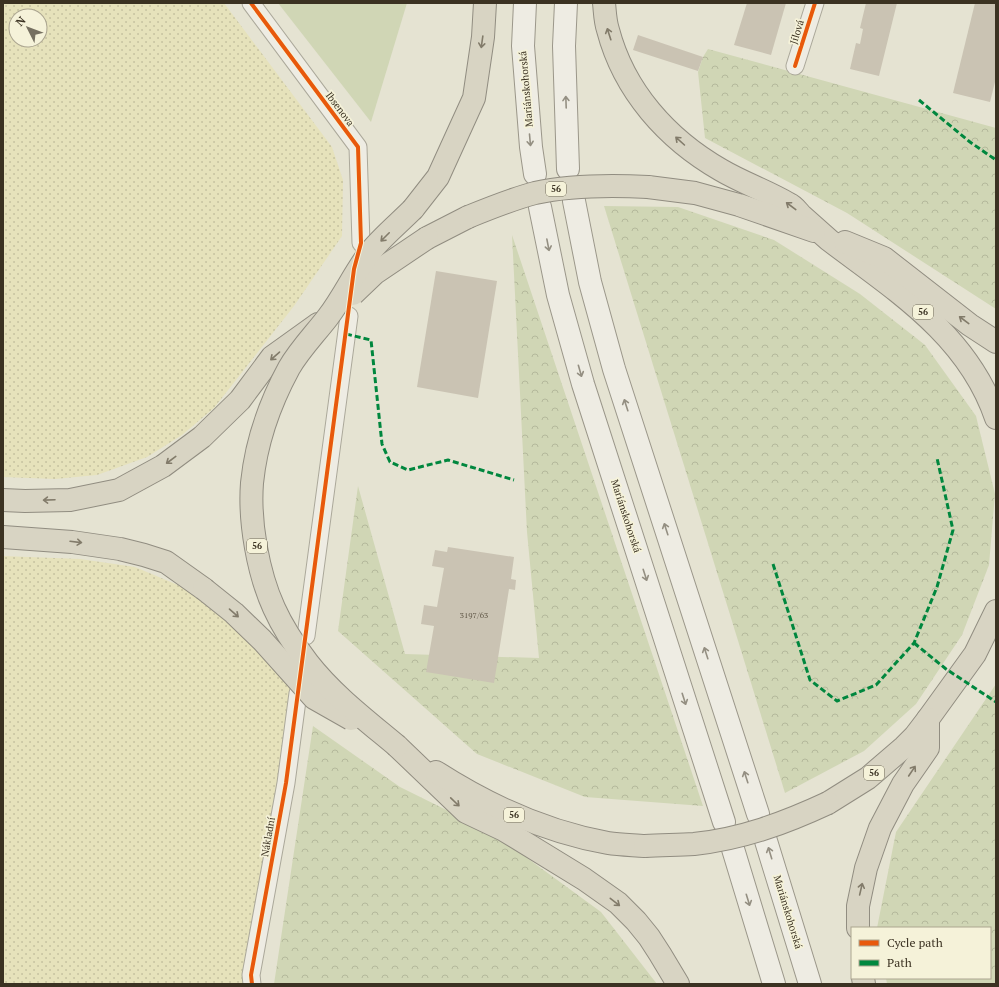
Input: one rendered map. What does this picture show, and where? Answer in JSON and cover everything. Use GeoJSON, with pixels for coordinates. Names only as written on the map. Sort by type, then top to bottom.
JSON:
{"type":"FeatureCollection","features":[{"type":"Feature","properties":{"kind":"highway"},"geometry":{"type":"LineString","coordinates":[[339,316],[370,252],[412,209],[438,177],[474,98],[483,37],[485,3]]}},
{"type":"Feature","properties":{"kind":"highway"},"geometry":{"type":"LineString","coordinates":[[604,3],[608,30],[622,67],[641,100],[661,124],[690,150],[721,170],[790,204],[820,232]]}},
{"type":"Feature","properties":{"kind":"highway","name":"56"},"geometry":{"type":"LineString","coordinates":[[397,746],[329,686],[309,663],[290,637],[274,608],[263,576],[256,544],[252,483],[257,452],[265,421],[290,366],[308,341],[339,316],[375,274],[427,238],[468,217],[512,200],[557,189],[600,185],[648,187],[702,195],[739,205],[820,232],[884,258],[970,325],[996,342]]}},
{"type":"Feature","properties":{"kind":"highway","name":"56"},"geometry":{"type":"LineString","coordinates":[[820,232],[919,308],[943,331],[963,354],[980,381],[996,418]]}},
{"type":"Feature","properties":{"kind":"highway","name":"56"},"geometry":{"type":"LineString","coordinates":[[3,500],[25,502],[70,500],[118,490],[163,466],[202,437],[240,400],[272,357],[339,316]]}},
{"type":"Feature","properties":{"kind":"highway","name":"56"},"geometry":{"type":"LineString","coordinates":[[3,537],[72,542],[120,549],[166,562],[234,613],[262,640],[314,698],[397,746],[453,782],[513,814],[576,836],[610,843],[645,846],[694,844],[742,835],[781,823],[828,803],[868,778],[904,747],[921,742]]}},
{"type":"Feature","properties":{"kind":"highway"},"geometry":{"type":"LineString","coordinates":[[858,927],[858,906],[866,868],[880,828],[903,784],[921,742],[928,719],[975,654],[996,612]]}},
{"type":"Feature","properties":{"kind":"highway"},"geometry":{"type":"LineString","coordinates":[[397,746],[466,812],[504,830],[584,879],[618,903],[649,937],[678,984]]}},
{"type":"Feature","properties":{"kind":"main road","name":"Mariánskohorská"},"geometry":{"type":"LineString","coordinates":[[525,3],[523,46],[531,147],[535,174]]}},
{"type":"Feature","properties":{"kind":"main road"},"geometry":{"type":"LineString","coordinates":[[566,3],[564,46],[568,168]]}},
{"type":"Feature","properties":{"kind":"main road"},"geometry":{"type":"LineString","coordinates":[[574,201],[590,282],[614,368],[758,814]]}},
{"type":"Feature","properties":{"kind":"main road","name":"Mariánskohorská"},"geometry":{"type":"LineString","coordinates":[[540,207],[558,295],[583,384],[724,822]]}},
{"type":"Feature","properties":{"kind":"main road","name":"Mariánskohorská"},"geometry":{"type":"LineString","coordinates":[[766,841],[810,984]]}},
{"type":"Feature","properties":{"kind":"main road"},"geometry":{"type":"LineString","coordinates":[[732,849],[774,984]]}},
{"type":"Feature","properties":{"kind":"street","name":"Ibsenova"},"geometry":{"type":"LineString","coordinates":[[251,3],[358,147],[361,243]]}},
{"type":"Feature","properties":{"kind":"street","name":"Jílová"},"geometry":{"type":"LineString","coordinates":[[795,66],[815,3]]}},
{"type":"Feature","properties":{"kind":"street"},"geometry":{"type":"LineString","coordinates":[[306,636],[339,316]]}},
{"type":"Feature","properties":{"kind":"street","name":"Nákladní"},"geometry":{"type":"LineString","coordinates":[[252,984],[253,968],[286,783],[298,693]]}},
{"type":"Feature","properties":{"kind":"green space"},"geometry":{"type":"Polygon","coordinates":[[[278,3],[407,3],[371,122],[278,3]]]}},
{"type":"Feature","properties":{"kind":"green space"},"geometry":{"type":"Polygon","coordinates":[[[708,49],[996,128],[996,309],[847,213],[705,138],[698,72],[703,57],[708,49]]]}},
{"type":"Feature","properties":{"kind":"green space"},"geometry":{"type":"Polygon","coordinates":[[[604,206],[678,207],[774,240],[860,294],[925,345],[976,416],[995,494],[989,565],[962,635],[916,704],[864,751],[785,793],[604,206]]]}},
{"type":"Feature","properties":{"kind":"green space"},"geometry":{"type":"Polygon","coordinates":[[[512,235],[703,806],[585,797],[477,754],[338,631],[358,486],[405,654],[539,658],[527,532],[512,235]]]}},
{"type":"Feature","properties":{"kind":"green space"},"geometry":{"type":"Polygon","coordinates":[[[996,684],[996,984],[887,984],[886,979],[991,979],[991,927],[877,927],[896,832],[996,684]]]}},
{"type":"Feature","properties":{"kind":"green space"},"geometry":{"type":"Polygon","coordinates":[[[313,726],[400,787],[493,833],[601,912],[657,984],[274,984],[313,726]]]}},
{"type":"Feature","properties":{"kind":"sand"},"geometry":{"type":"Polygon","coordinates":[[[3,3],[224,3],[332,147],[343,180],[342,236],[294,306],[214,408],[182,435],[147,457],[97,475],[55,479],[3,477],[3,3]]]}},
{"type":"Feature","properties":{"kind":"sand"},"geometry":{"type":"Polygon","coordinates":[[[3,556],[80,559],[135,567],[185,588],[233,625],[298,693],[252,984],[3,984],[3,556]]]}},
{"type":"Feature","properties":{"kind":"building"},"geometry":{"type":"Polygon","coordinates":[[[747,3],[786,3],[771,55],[734,45],[747,3]]]}},
{"type":"Feature","properties":{"kind":"building"},"geometry":{"type":"Polygon","coordinates":[[[866,3],[897,3],[879,76],[850,69],[856,43],[860,44],[863,29],[860,28],[866,3]]]}},
{"type":"Feature","properties":{"kind":"building"},"geometry":{"type":"Polygon","coordinates":[[[975,3],[996,3],[996,78],[990,102],[953,93],[975,3]]]}},
{"type":"Feature","properties":{"kind":"building"},"geometry":{"type":"Polygon","coordinates":[[[638,35],[703,57],[698,71],[633,50],[638,35]]]}},
{"type":"Feature","properties":{"kind":"building"},"geometry":{"type":"Polygon","coordinates":[[[436,271],[497,281],[478,398],[417,387],[436,271]]]}},
{"type":"Feature","properties":{"kind":"building"},"geometry":{"type":"Polygon","coordinates":[[[448,547],[514,557],[511,579],[516,580],[515,590],[509,589],[494,683],[426,672],[434,626],[421,624],[424,605],[437,607],[444,568],[432,566],[435,550],[447,552],[448,547]]]}},
{"type":"Feature","properties":{"kind":"marked path"},"geometry":{"type":"LineString","coordinates":[[919,100],[970,142],[996,160]]}},
{"type":"Feature","properties":{"kind":"marked path"},"geometry":{"type":"LineString","coordinates":[[346,334],[371,340],[382,444],[390,462],[408,470],[448,460],[514,480]]}},
{"type":"Feature","properties":{"kind":"marked path"},"geometry":{"type":"LineString","coordinates":[[773,564],[810,680],[837,701],[876,685],[914,643],[937,587],[953,530],[937,458]]}},
{"type":"Feature","properties":{"kind":"marked path"},"geometry":{"type":"LineString","coordinates":[[914,643],[946,669],[996,702]]}},
{"type":"Feature","properties":{"kind":"cycle path"},"geometry":{"type":"LineString","coordinates":[[251,3],[358,147],[361,243],[354,269],[286,783],[251,975],[252,984]]}},
{"type":"Feature","properties":{"kind":"cycle path"},"geometry":{"type":"LineString","coordinates":[[795,66],[815,3]]}}]}
